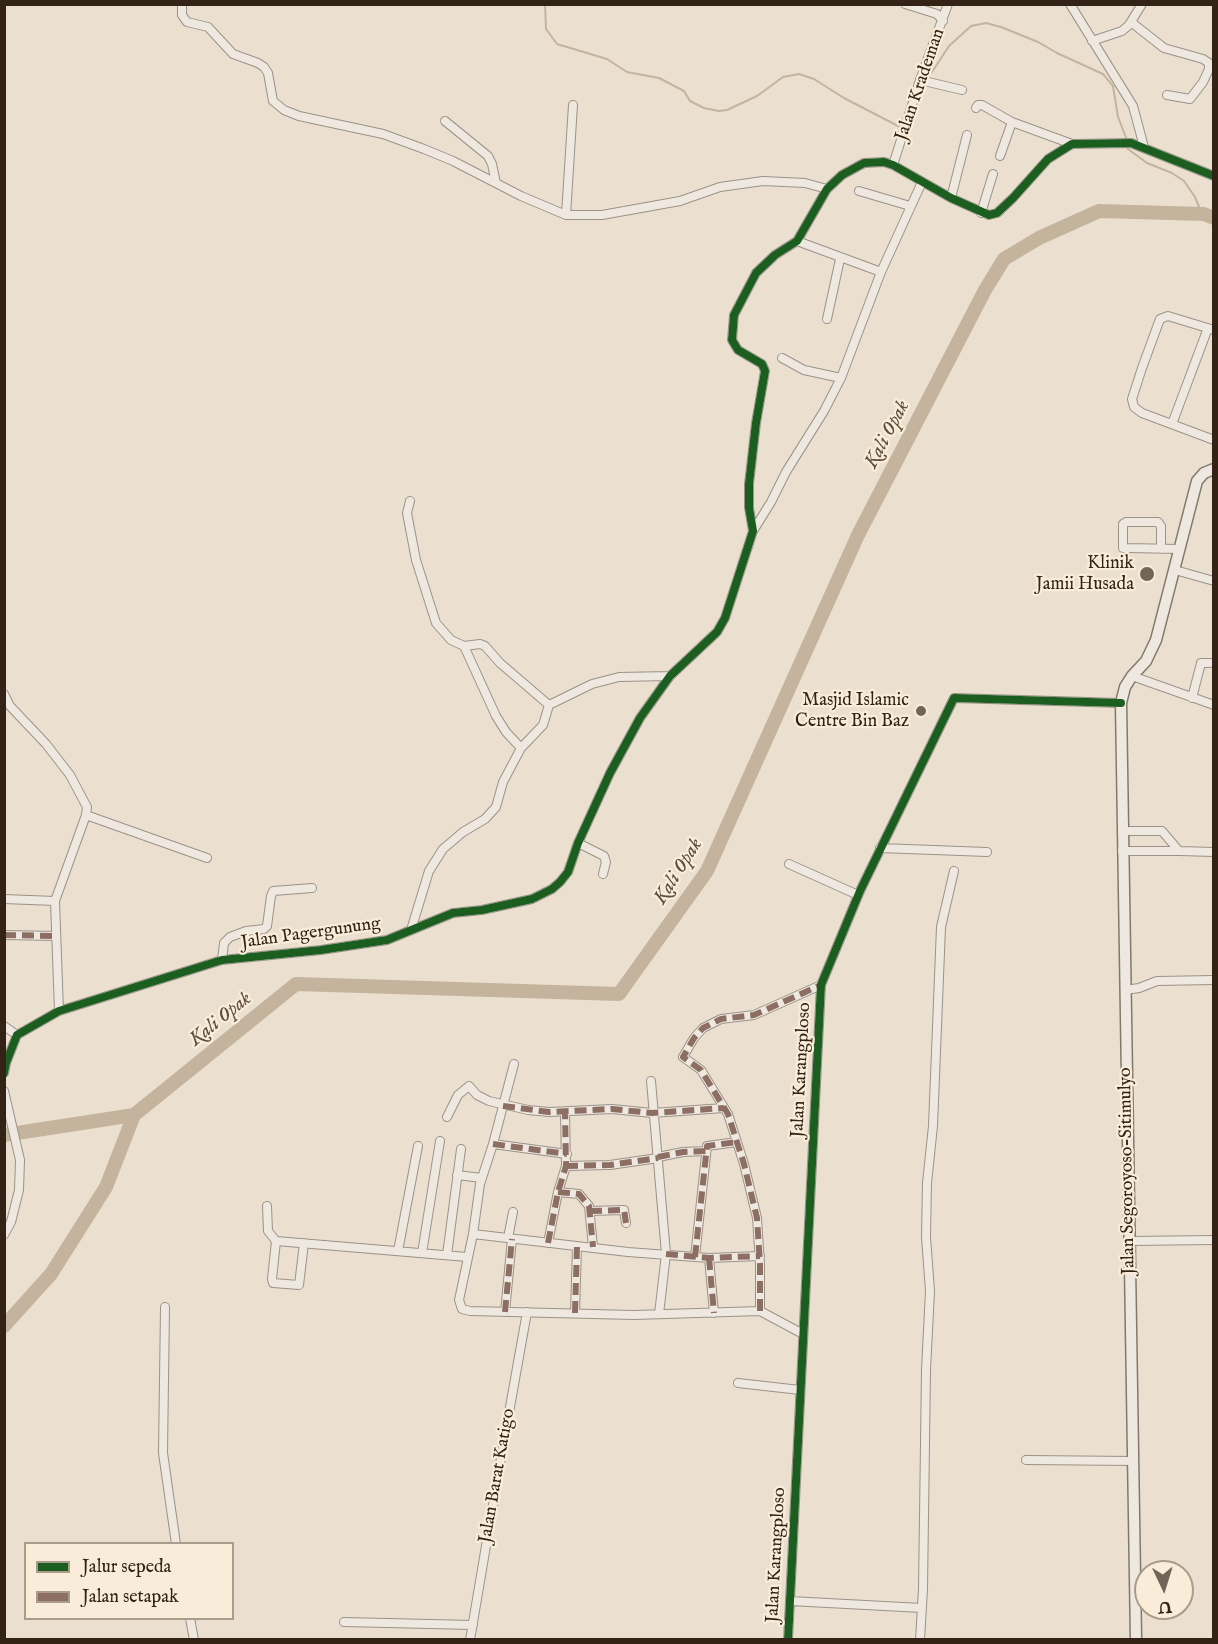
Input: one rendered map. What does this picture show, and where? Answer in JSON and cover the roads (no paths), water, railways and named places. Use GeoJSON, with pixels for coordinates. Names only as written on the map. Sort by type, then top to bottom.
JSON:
{"type":"FeatureCollection","features":[{"type":"Feature","properties":{"kind":"main road"},"geometry":{"type":"LineString","coordinates":[[1121,703],[1122,694],[1132,676],[1146,661],[1156,640],[1197,482],[1204,472],[1214,469]]}},
{"type":"Feature","properties":{"kind":"main road","name":"Jalan Segoroyoso-Sitimulyo"},"geometry":{"type":"LineString","coordinates":[[1121,703],[1136,1640]]}},
{"type":"Feature","properties":{"kind":"street"},"geometry":{"type":"LineString","coordinates":[[182,4],[182,17],[187,22],[208,27],[233,54],[264,67],[268,73],[273,101],[284,110],[299,116],[382,134],[453,160],[521,196],[566,215],[602,215],[680,201],[720,187],[763,181],[805,183],[827,189]]}},
{"type":"Feature","properties":{"kind":"street"},"geometry":{"type":"LineString","coordinates":[[905,4],[937,14],[943,21]]}},
{"type":"Feature","properties":{"kind":"street","name":"Jalan Krademan"},"geometry":{"type":"LineString","coordinates":[[893,165],[920,80],[948,4]]}},
{"type":"Feature","properties":{"kind":"street"},"geometry":{"type":"LineString","coordinates":[[1070,4],[1132,106],[1144,147]]}},
{"type":"Feature","properties":{"kind":"street"},"geometry":{"type":"LineString","coordinates":[[1092,41],[1119,33],[1127,28],[1142,4]]}},
{"type":"Feature","properties":{"kind":"street"},"geometry":{"type":"LineString","coordinates":[[1131,22],[1164,48],[1203,59],[1209,63],[1209,69],[1203,82],[1190,99],[1167,94]]}},
{"type":"Feature","properties":{"kind":"street"},"geometry":{"type":"LineString","coordinates":[[920,80],[962,90]]}},
{"type":"Feature","properties":{"kind":"street"},"geometry":{"type":"LineString","coordinates":[[566,215],[573,105]]}},
{"type":"Feature","properties":{"kind":"street"},"geometry":{"type":"LineString","coordinates":[[976,108],[982,105],[1012,122],[1072,144],[1127,144],[1144,147],[1212,173]]}},
{"type":"Feature","properties":{"kind":"street"},"geometry":{"type":"LineString","coordinates":[[445,121],[488,156],[496,183]]}},
{"type":"Feature","properties":{"kind":"street"},"geometry":{"type":"LineString","coordinates":[[1000,156],[1012,122]]}},
{"type":"Feature","properties":{"kind":"street"},"geometry":{"type":"LineString","coordinates":[[951,198],[967,135]]}},
{"type":"Feature","properties":{"kind":"street"},"geometry":{"type":"LineString","coordinates":[[993,174],[981,213],[988,215],[997,213],[1048,159],[1072,144]]}},
{"type":"Feature","properties":{"kind":"street","name":"Jalan Pagergunung"},"geometry":{"type":"LineString","coordinates":[[17,1035],[59,1011],[222,960],[321,950],[387,940],[453,913],[482,910],[532,899],[552,889],[568,872],[578,843],[610,773],[640,718],[670,676],[717,632],[737,584],[753,531],[749,507],[749,484],[765,371],[762,364],[738,350],[732,340],[732,327],[734,315],[756,273],[775,255],[797,242],[827,189],[855,166],[872,161],[893,165],[981,213]]}},
{"type":"Feature","properties":{"kind":"street"},"geometry":{"type":"LineString","coordinates":[[753,531],[841,378],[881,272],[922,182]]}},
{"type":"Feature","properties":{"kind":"street"},"geometry":{"type":"LineString","coordinates":[[859,191],[910,206]]}},
{"type":"Feature","properties":{"kind":"street"},"geometry":{"type":"LineString","coordinates":[[797,242],[881,272]]}},
{"type":"Feature","properties":{"kind":"street"},"geometry":{"type":"LineString","coordinates":[[827,319],[840,259]]}},
{"type":"Feature","properties":{"kind":"street"},"geometry":{"type":"LineString","coordinates":[[1172,424],[1211,329],[1168,316],[1158,322],[1132,399],[1134,407],[1142,413],[1214,440]]}},
{"type":"Feature","properties":{"kind":"street"},"geometry":{"type":"LineString","coordinates":[[782,358],[804,370],[841,378]]}},
{"type":"Feature","properties":{"kind":"street"},"geometry":{"type":"LineString","coordinates":[[410,501],[407,513],[416,560],[436,623],[451,640],[464,646],[480,644],[485,646],[500,663],[549,705]]}},
{"type":"Feature","properties":{"kind":"street"},"geometry":{"type":"LineString","coordinates":[[1161,549],[1161,526],[1158,522],[1126,522],[1123,524],[1123,548],[1161,549],[1179,549]]}},
{"type":"Feature","properties":{"kind":"street"},"geometry":{"type":"LineString","coordinates":[[1175,570],[1213,581]]}},
{"type":"Feature","properties":{"kind":"street"},"geometry":{"type":"LineString","coordinates":[[464,646],[496,716],[506,732],[521,748]]}},
{"type":"Feature","properties":{"kind":"street"},"geometry":{"type":"LineString","coordinates":[[1192,698],[1201,663],[1210,663]]}},
{"type":"Feature","properties":{"kind":"street"},"geometry":{"type":"LineString","coordinates":[[411,930],[429,871],[443,849],[463,832],[485,819],[496,807],[503,782],[521,748],[543,725],[549,705],[592,684],[619,677],[670,676]]}},
{"type":"Feature","properties":{"kind":"street"},"geometry":{"type":"LineString","coordinates":[[1132,676],[1214,705]]}},
{"type":"Feature","properties":{"kind":"street"},"geometry":{"type":"LineString","coordinates":[[4,694],[10,706],[46,744],[70,775],[85,801],[86,815],[55,902],[59,1011]]}},
{"type":"Feature","properties":{"kind":"street","name":"Jalan Karangploso"},"geometry":{"type":"LineString","coordinates":[[788,1640],[821,985],[880,848],[954,698],[1121,703]]}},
{"type":"Feature","properties":{"kind":"street"},"geometry":{"type":"LineString","coordinates":[[86,815],[207,858]]}},
{"type":"Feature","properties":{"kind":"street"},"geometry":{"type":"LineString","coordinates":[[1122,831],[1162,831],[1179,851]]}},
{"type":"Feature","properties":{"kind":"street"},"geometry":{"type":"LineString","coordinates":[[578,843],[604,856],[606,862],[603,874]]}},
{"type":"Feature","properties":{"kind":"street"},"geometry":{"type":"LineString","coordinates":[[880,848],[987,852]]}},
{"type":"Feature","properties":{"kind":"street"},"geometry":{"type":"LineString","coordinates":[[1122,851],[1214,852]]}},
{"type":"Feature","properties":{"kind":"street"},"geometry":{"type":"LineString","coordinates":[[789,864],[858,896]]}},
{"type":"Feature","properties":{"kind":"street"},"geometry":{"type":"LineString","coordinates":[[920,1640],[930,1291],[926,1236],[927,1183],[933,1126],[942,927],[954,871]]}},
{"type":"Feature","properties":{"kind":"street"},"geometry":{"type":"LineString","coordinates":[[222,960],[224,943],[230,937],[246,931],[264,929],[267,926],[273,891],[312,888]]}},
{"type":"Feature","properties":{"kind":"street"},"geometry":{"type":"LineString","coordinates":[[4,899],[55,902]]}},
{"type":"Feature","properties":{"kind":"street"},"geometry":{"type":"LineString","coordinates":[[4,935],[56,936]]}},
{"type":"Feature","properties":{"kind":"street"},"geometry":{"type":"LineString","coordinates":[[1125,990],[1139,988],[1157,981],[1214,980]]}},
{"type":"Feature","properties":{"kind":"street"},"geometry":{"type":"LineString","coordinates":[[760,1311],[757,1218],[737,1142],[724,1108],[701,1070],[683,1057],[702,1028],[721,1019],[754,1015],[821,985]]}},
{"type":"Feature","properties":{"kind":"street"},"geometry":{"type":"LineString","coordinates":[[4,1026],[17,1035],[4,1073]]}},
{"type":"Feature","properties":{"kind":"street"},"geometry":{"type":"LineString","coordinates":[[514,1064],[482,1178],[459,1300],[462,1309],[505,1312],[659,1314],[760,1311],[803,1334]]}},
{"type":"Feature","properties":{"kind":"street"},"geometry":{"type":"LineString","coordinates":[[651,1081],[666,1254],[659,1314]]}},
{"type":"Feature","properties":{"kind":"street"},"geometry":{"type":"LineString","coordinates":[[447,1117],[458,1095],[469,1086],[477,1095],[503,1106],[528,1110],[612,1110],[652,1113],[724,1108]]}},
{"type":"Feature","properties":{"kind":"street"},"geometry":{"type":"LineString","coordinates":[[4,1091],[20,1160],[19,1190],[11,1222],[4,1235]]}},
{"type":"Feature","properties":{"kind":"street"},"geometry":{"type":"LineString","coordinates":[[548,1243],[558,1191],[566,1166],[565,1111]]}},
{"type":"Feature","properties":{"kind":"street"},"geometry":{"type":"LineString","coordinates":[[422,1253],[440,1141]]}},
{"type":"Feature","properties":{"kind":"street"},"geometry":{"type":"LineString","coordinates":[[695,1257],[707,1146],[737,1142]]}},
{"type":"Feature","properties":{"kind":"street"},"geometry":{"type":"LineString","coordinates":[[493,1144],[567,1154]]}},
{"type":"Feature","properties":{"kind":"street"},"geometry":{"type":"LineString","coordinates":[[398,1251],[418,1146]]}},
{"type":"Feature","properties":{"kind":"street"},"geometry":{"type":"LineString","coordinates":[[447,1256],[461,1149]]}},
{"type":"Feature","properties":{"kind":"street"},"geometry":{"type":"LineString","coordinates":[[566,1166],[610,1165],[683,1152],[706,1151]]}},
{"type":"Feature","properties":{"kind":"street"},"geometry":{"type":"LineString","coordinates":[[457,1175],[482,1178]]}},
{"type":"Feature","properties":{"kind":"street"},"geometry":{"type":"LineString","coordinates":[[558,1191],[579,1194],[590,1211],[592,1247]]}},
{"type":"Feature","properties":{"kind":"street"},"geometry":{"type":"LineString","coordinates":[[267,1206],[267,1231],[276,1241],[467,1257]]}},
{"type":"Feature","properties":{"kind":"street"},"geometry":{"type":"LineString","coordinates":[[590,1211],[624,1210],[626,1223]]}},
{"type":"Feature","properties":{"kind":"street"},"geometry":{"type":"LineString","coordinates":[[505,1312],[513,1212]]}},
{"type":"Feature","properties":{"kind":"street"},"geometry":{"type":"LineString","coordinates":[[473,1234],[628,1252],[708,1258],[760,1256]]}},
{"type":"Feature","properties":{"kind":"street"},"geometry":{"type":"LineString","coordinates":[[1129,1240],[1214,1240]]}},
{"type":"Feature","properties":{"kind":"street"},"geometry":{"type":"LineString","coordinates":[[276,1241],[273,1283],[296,1286],[300,1284],[304,1243]]}},
{"type":"Feature","properties":{"kind":"street"},"geometry":{"type":"LineString","coordinates":[[574,1313],[577,1246]]}},
{"type":"Feature","properties":{"kind":"street"},"geometry":{"type":"LineString","coordinates":[[708,1258],[714,1313]]}},
{"type":"Feature","properties":{"kind":"street"},"geometry":{"type":"LineString","coordinates":[[165,1307],[163,1453],[176,1542]]}},
{"type":"Feature","properties":{"kind":"street","name":"Jalan Barat Katigo"},"geometry":{"type":"LineString","coordinates":[[470,1640],[527,1312]]}},
{"type":"Feature","properties":{"kind":"street"},"geometry":{"type":"LineString","coordinates":[[738,1383],[801,1390]]}},
{"type":"Feature","properties":{"kind":"street"},"geometry":{"type":"LineString","coordinates":[[1026,1460],[1133,1461]]}},
{"type":"Feature","properties":{"kind":"street"},"geometry":{"type":"LineString","coordinates":[[790,1601],[922,1608]]}},
{"type":"Feature","properties":{"kind":"street"},"geometry":{"type":"LineString","coordinates":[[190,1620],[194,1640]]}},
{"type":"Feature","properties":{"kind":"street"},"geometry":{"type":"LineString","coordinates":[[344,1622],[473,1625]]}},
{"type":"Feature","properties":{"kind":"waterway"},"geometry":{"type":"LineString","coordinates":[[545,4],[546,29],[557,44],[607,59],[627,72],[659,78],[684,91],[690,101],[704,108],[727,110],[757,96],[783,77],[799,74],[814,79],[844,98],[900,127]]}},
{"type":"Feature","properties":{"kind":"waterway"},"geometry":{"type":"LineString","coordinates":[[932,72],[949,46],[971,26],[986,23],[1001,27],[1038,42],[1103,74],[1113,86],[1118,117],[1127,140]]}},
{"type":"Feature","properties":{"kind":"waterway"},"geometry":{"type":"LineString","coordinates":[[1128,146],[1128,149],[1147,163],[1172,173],[1184,181],[1195,197],[1202,214]]}},
{"type":"Feature","properties":{"kind":"waterway","name":"Kali Opak"},"geometry":{"type":"LineString","coordinates":[[4,1326],[51,1274],[106,1187],[134,1115],[296,984],[619,994],[707,871],[858,535],[985,290],[1004,259],[1039,238],[1099,211],[1204,214],[1214,218]]}},
{"type":"Feature","properties":{"kind":"waterway"},"geometry":{"type":"LineString","coordinates":[[4,1135],[134,1115]]}},
{"type":"Feature","properties":{"kind":"place","name":"Klinik Jamii Husada"},"geometry":{"type":"Point","coordinates":[1147,574]}},
{"type":"Feature","properties":{"kind":"place","name":"Masjid Islamic Centre Bin Baz"},"geometry":{"type":"Point","coordinates":[921,711]}}]}
